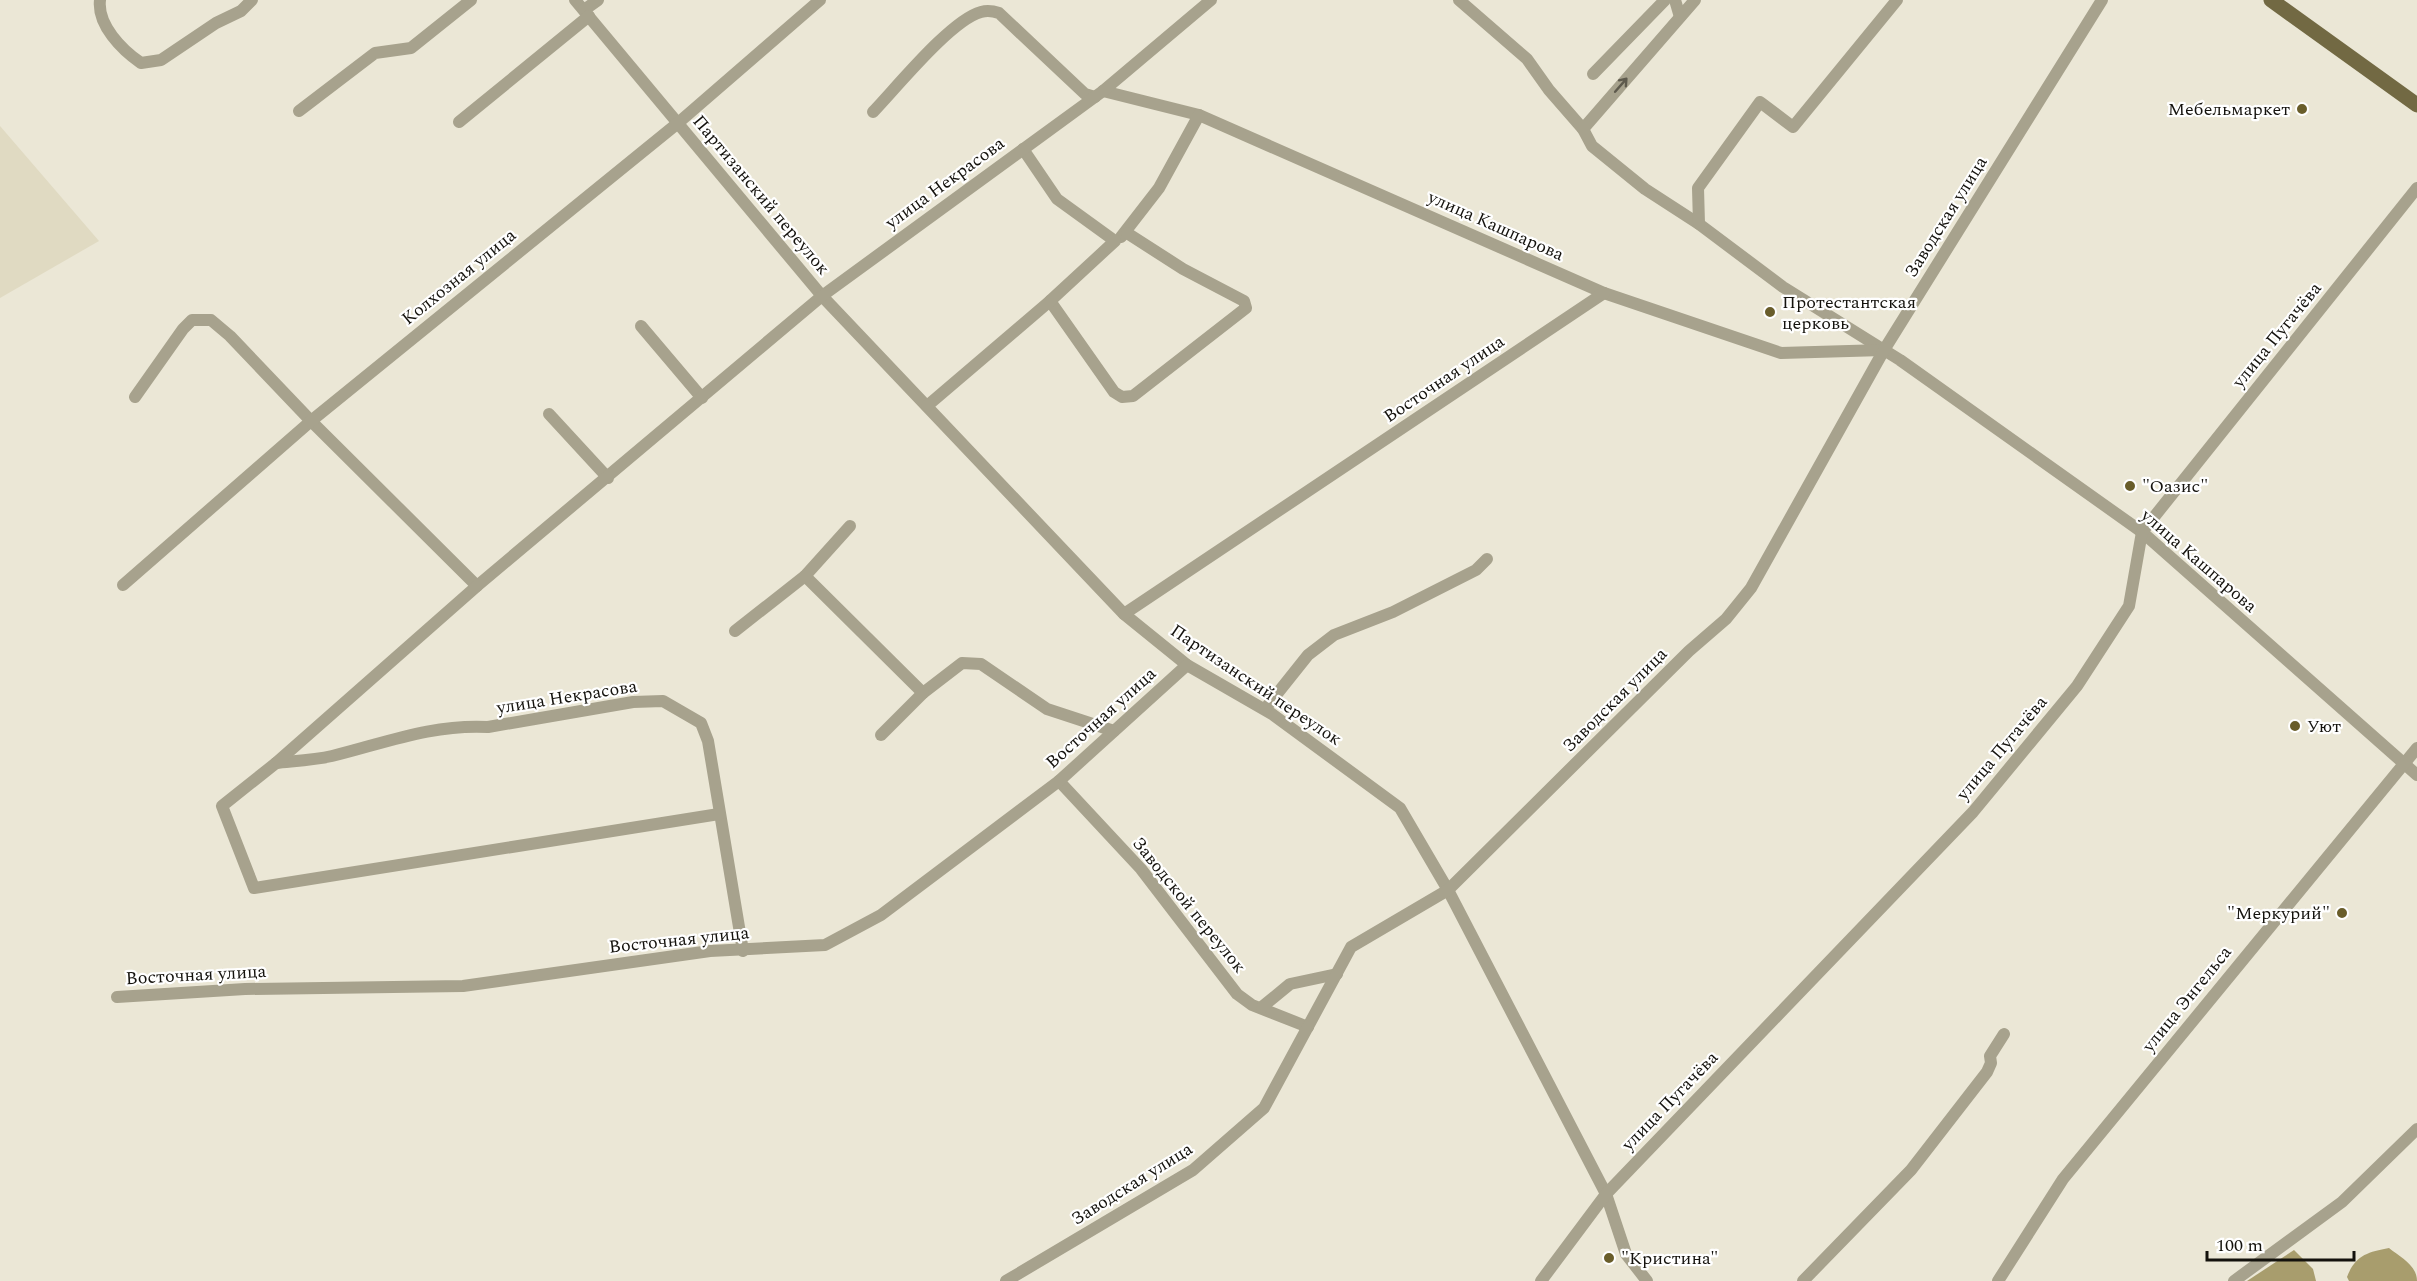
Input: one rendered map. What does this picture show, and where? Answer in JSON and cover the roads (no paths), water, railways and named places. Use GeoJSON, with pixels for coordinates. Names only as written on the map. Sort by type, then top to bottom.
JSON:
{"type":"FeatureCollection","features":[{"type":"Feature","properties":{"kind":"main road"},"geometry":{"type":"LineString","coordinates":[[2271,0],[2417,105]]}},
{"type":"Feature","properties":{"kind":"street"},"geometry":{"type":"LineString","coordinates":[[100,0],[108,31],[131,56],[141,63],[161,60],[216,23],[241,11],[252,0]]}},
{"type":"Feature","properties":{"kind":"street"},"geometry":{"type":"LineString","coordinates":[[299,111],[375,53],[411,48],[471,0]]}},
{"type":"Feature","properties":{"kind":"street","name":"Партизанский переулок"},"geometry":{"type":"LineString","coordinates":[[575,0],[822,296],[1124,614],[1187,665],[1265,710],[1400,808],[1449,890],[1606,1194],[1626,1254],[1647,1281]]}},
{"type":"Feature","properties":{"kind":"street"},"geometry":{"type":"LineString","coordinates":[[459,122],[586,13],[598,0]]}},
{"type":"Feature","properties":{"kind":"street","name":"Колхозная улица"},"geometry":{"type":"LineString","coordinates":[[123,585],[310,421],[678,123],[820,0]]}},
{"type":"Feature","properties":{"kind":"street","name":"улица Некрасова"},"geometry":{"type":"LineString","coordinates":[[719,814],[254,888],[222,806],[276,763],[477,586],[822,296],[1099,94],[1211,0]]}},
{"type":"Feature","properties":{"kind":"street","name":"улица Кашпарова"},"geometry":{"type":"LineString","coordinates":[[1459,0],[1527,59],[1549,90],[1583,129],[1592,146],[1636,182],[1699,224],[1783,287],[1884,350],[2142,532],[2417,775]]}},
{"type":"Feature","properties":{"kind":"street"},"geometry":{"type":"LineString","coordinates":[[1593,74],[1665,0]]}},
{"type":"Feature","properties":{"kind":"street"},"geometry":{"type":"LineString","coordinates":[[1676,0],[1680,17]]}},
{"type":"Feature","properties":{"kind":"street"},"geometry":{"type":"LineString","coordinates":[[1583,129],[1695,0]]}},
{"type":"Feature","properties":{"kind":"street"},"geometry":{"type":"LineString","coordinates":[[1699,224],[1698,188],[1760,102],[1793,127],[1897,0]]}},
{"type":"Feature","properties":{"kind":"street","name":"Заводская улица"},"geometry":{"type":"LineString","coordinates":[[1006,1281],[1021,1277],[1193,1170],[1264,1108],[1351,947],[1449,890],[1733,611],[1751,588],[1884,350],[2102,0]]}},
{"type":"Feature","properties":{"kind":"street","name":"улица Кашпарова"},"geometry":{"type":"LineString","coordinates":[[873,112],[958,24],[981,12],[991,10],[999,14],[1085,94],[1099,94],[1199,115],[1604,293],[1780,353],[1884,350]]}},
{"type":"Feature","properties":{"kind":"street"},"geometry":{"type":"LineString","coordinates":[[927,406],[1050,302],[1115,241],[1127,233],[1159,188],[1199,115]]}},
{"type":"Feature","properties":{"kind":"street"},"geometry":{"type":"LineString","coordinates":[[1023,149],[1058,199],[1115,241]]}},
{"type":"Feature","properties":{"kind":"street","name":"улица Пугачёва"},"geometry":{"type":"LineString","coordinates":[[1541,1281],[1606,1194],[1973,812],[2077,686],[2129,606],[2142,532],[2417,189]]}},
{"type":"Feature","properties":{"kind":"street"},"geometry":{"type":"LineString","coordinates":[[1050,302],[1114,392],[1122,397],[1132,396],[1246,308],[1244,301],[1159,255],[1127,233]]}},
{"type":"Feature","properties":{"kind":"street","name":"Восточная улица"},"geometry":{"type":"LineString","coordinates":[[1124,614],[1604,293]]}},
{"type":"Feature","properties":{"kind":"street"},"geometry":{"type":"LineString","coordinates":[[135,397],[183,329],[192,320],[203,318],[211,320],[230,336],[310,421],[477,586]]}},
{"type":"Feature","properties":{"kind":"street"},"geometry":{"type":"LineString","coordinates":[[641,326],[702,398]]}},
{"type":"Feature","properties":{"kind":"street"},"geometry":{"type":"LineString","coordinates":[[549,414],[608,478]]}},
{"type":"Feature","properties":{"kind":"street"},"geometry":{"type":"LineString","coordinates":[[735,631],[805,576],[850,526]]}},
{"type":"Feature","properties":{"kind":"street"},"geometry":{"type":"LineString","coordinates":[[1265,710],[1308,655],[1334,635],[1393,612],[1476,570],[1487,559]]}},
{"type":"Feature","properties":{"kind":"street"},"geometry":{"type":"LineString","coordinates":[[805,576],[923,693]]}},
{"type":"Feature","properties":{"kind":"street"},"geometry":{"type":"LineString","coordinates":[[881,735],[923,693],[962,663],[981,664],[1047,709],[1114,731]]}},
{"type":"Feature","properties":{"kind":"street","name":"Восточная улица"},"geometry":{"type":"LineString","coordinates":[[117,997],[245,988],[463,986],[710,951],[825,945],[881,915],[1059,781],[1187,665]]}},
{"type":"Feature","properties":{"kind":"street","name":"улица Некрасова"},"geometry":{"type":"LineString","coordinates":[[276,763],[330,756],[395,737],[466,726],[488,727],[633,702],[663,701],[701,723],[708,741],[743,951]]}},
{"type":"Feature","properties":{"kind":"street","name":"улица Энгельса"},"geometry":{"type":"LineString","coordinates":[[1998,1281],[2063,1179],[2402,763],[2417,748]]}},
{"type":"Feature","properties":{"kind":"street","name":"Заводской переулок"},"geometry":{"type":"LineString","coordinates":[[1059,781],[1141,869],[1237,994],[1252,1005],[1308,1027]]}},
{"type":"Feature","properties":{"kind":"street"},"geometry":{"type":"LineString","coordinates":[[1262,1007],[1290,984],[1337,974]]}},
{"type":"Feature","properties":{"kind":"street"},"geometry":{"type":"LineString","coordinates":[[1803,1281],[1885,1200],[1927,1152],[1987,1072],[1991,1064],[1990,1056],[2004,1034]]}},
{"type":"Feature","properties":{"kind":"street"},"geometry":{"type":"LineString","coordinates":[[2234,1281],[2342,1202],[2417,1129]]}},
{"type":"Feature","properties":{"kind":"place","name":"Мебельмаркет"},"geometry":{"type":"Point","coordinates":[2302,109]}},
{"type":"Feature","properties":{"kind":"place","name":"Протестантская церковь"},"geometry":{"type":"Point","coordinates":[1770,312]}},
{"type":"Feature","properties":{"kind":"place","name":"\"Оазис\""},"geometry":{"type":"Point","coordinates":[2130,486]}},
{"type":"Feature","properties":{"kind":"place","name":"Уют"},"geometry":{"type":"Point","coordinates":[2295,726]}},
{"type":"Feature","properties":{"kind":"place","name":"\"Меркурий\""},"geometry":{"type":"Point","coordinates":[2342,913]}},
{"type":"Feature","properties":{"kind":"place","name":"\"Кристина\""},"geometry":{"type":"Point","coordinates":[1609,1258]}}]}
